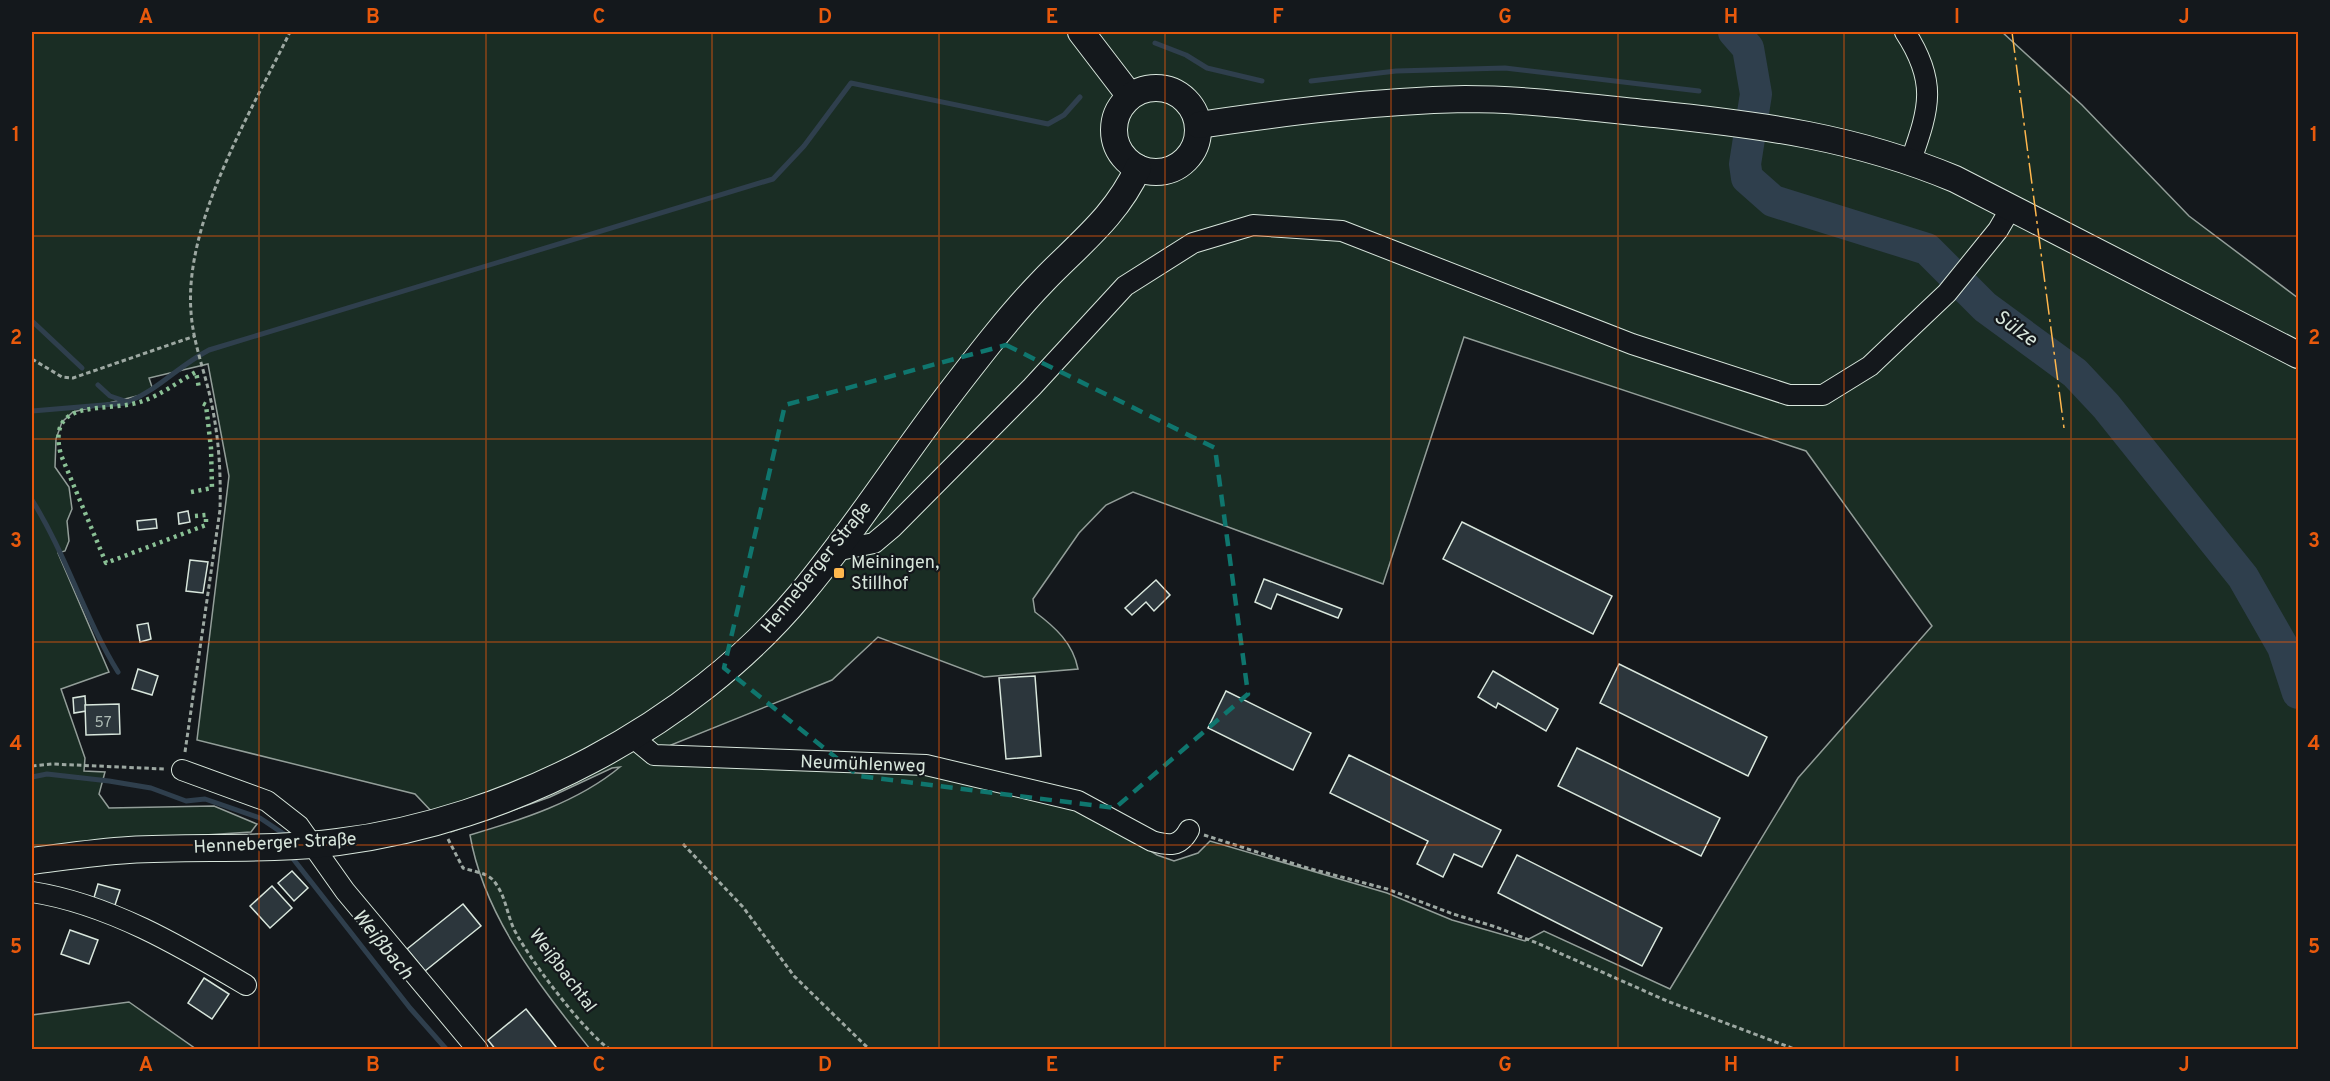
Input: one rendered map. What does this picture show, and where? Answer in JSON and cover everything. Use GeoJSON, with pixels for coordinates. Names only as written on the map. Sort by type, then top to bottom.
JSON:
{"type":"FeatureCollection","features":[{"type":"Feature","properties":{"kind":"main road"},"geometry":{"type":"LineString","coordinates":[[1081,32],[1130,96]]}},
{"type":"Feature","properties":{"kind":"main road"},"geometry":{"type":"LineString","coordinates":[[1152,87],[1166,88],[1180,94],[1190,104],[1198,125],[1196,146],[1184,162],[1173,169],[1158,172],[1138,168],[1120,151],[1114,132],[1115,119],[1121,106],[1130,96],[1152,87]]}},
{"type":"Feature","properties":{"kind":"main road"},"geometry":{"type":"LineString","coordinates":[[1198,125],[1342,105],[1465,99],[1530,101],[1710,120],[1777,128],[1844,141],[1911,160],[2012,206],[2298,355]]}},
{"type":"Feature","properties":{"kind":"main road","name":"Henneberger Straße"},"geometry":{"type":"LineString","coordinates":[[32,861],[128,850],[312,845],[380,836],[486,808],[544,785],[631,736],[689,697],[760,639],[801,595],[992,339],[1045,279],[1095,232],[1124,194],[1138,168]]}},
{"type":"Feature","properties":{"kind":"street"},"geometry":{"type":"LineString","coordinates":[[1905,32],[1922,57],[1928,85],[1923,126],[1911,160]]}},
{"type":"Feature","properties":{"kind":"street"},"geometry":{"type":"LineString","coordinates":[[835,551],[874,543],[893,527],[1032,387],[1125,285],[1193,243],[1253,225],[1342,231],[1632,344],[1789,394],[1823,394],[1870,366],[1947,293],[1998,230],[2012,206]]}},
{"type":"Feature","properties":{"kind":"street","name":"Neumühlenweg"},"geometry":{"type":"LineString","coordinates":[[631,736],[654,755],[926,765],[1078,801],[1152,841],[1164,844],[1175,845],[1184,839],[1189,830]]}},
{"type":"Feature","properties":{"kind":"street"},"geometry":{"type":"LineString","coordinates":[[182,770],[267,801],[299,826],[345,891],[478,1050]]}},
{"type":"Feature","properties":{"kind":"street"},"geometry":{"type":"LineString","coordinates":[[32,892],[107,913],[180,946],[246,985]]}},
{"type":"Feature","properties":{"kind":"path"},"geometry":{"type":"LineString","coordinates":[[32,766],[52,764],[182,770],[220,510],[221,472],[217,434],[191,313],[191,279],[203,221],[211,197],[290,32]]}},
{"type":"Feature","properties":{"kind":"path"},"geometry":{"type":"LineString","coordinates":[[32,359],[62,377],[73,378],[195,336]]}},
{"type":"Feature","properties":{"kind":"path","name":"Weißbachtal"},"geometry":{"type":"LineString","coordinates":[[440,822],[464,868],[491,878],[502,892],[513,926],[529,956],[579,1017],[611,1050]]}},
{"type":"Feature","properties":{"kind":"path"},"geometry":{"type":"LineString","coordinates":[[1189,830],[1304,867],[1387,889],[1453,914],[1496,927],[1666,1001],[1797,1050]]}},
{"type":"Feature","properties":{"kind":"path"},"geometry":{"type":"LineString","coordinates":[[683,844],[743,907],[794,976],[870,1050]]}},
{"type":"Feature","properties":{"kind":"highlighted area"},"geometry":{"type":"Polygon","coordinates":[[[1006,345],[1215,448],[1248,694],[1115,808],[859,776],[724,668],[785,405],[1006,345]]]}},
{"type":"Feature","properties":{"kind":"green space"},"geometry":{"type":"Polygon","coordinates":[[[32,32],[2002,32],[2082,105],[2189,216],[2298,298],[2298,1049],[590,1049],[552,1001],[516,949],[488,894],[477,865],[470,835],[529,816],[568,800],[620,767],[612,768],[550,797],[451,832],[415,794],[197,740],[229,476],[208,364],[149,378],[152,387],[145,394],[73,412],[62,422],[56,439],[55,467],[69,487],[72,509],[67,521],[69,541],[65,551],[58,553],[109,672],[61,689],[85,758],[84,771],[105,772],[99,794],[109,808],[214,806],[257,824],[251,832],[81,843],[32,850],[32,32]],[[1464,337],[1383,584],[1133,492],[1106,505],[1079,533],[1033,599],[1035,612],[1062,636],[1072,651],[1078,669],[984,677],[878,637],[832,680],[671,745],[687,761],[927,772],[1076,805],[1157,855],[1174,861],[1198,853],[1210,841],[1387,893],[1452,920],[1525,941],[1544,931],[1670,989],[1798,778],[1932,626],[1806,451],[1464,337]]]}},
{"type":"Feature","properties":{"kind":"green space"},"geometry":{"type":"Polygon","coordinates":[[[129,1002],[196,1049],[32,1049],[32,1015],[129,1002]]]}},
{"type":"Feature","properties":{"kind":"building"},"geometry":{"type":"Polygon","coordinates":[[[188,511],[190,522],[179,524],[178,513],[188,511]]]}},
{"type":"Feature","properties":{"kind":"building"},"geometry":{"type":"Polygon","coordinates":[[[156,519],[157,528],[138,530],[137,521],[156,519]]]}},
{"type":"Feature","properties":{"kind":"building"},"geometry":{"type":"Polygon","coordinates":[[[1462,522],[1612,596],[1593,634],[1443,559],[1462,522]]]}},
{"type":"Feature","properties":{"kind":"building"},"geometry":{"type":"Polygon","coordinates":[[[190,560],[208,562],[203,593],[186,591],[190,560]]]}},
{"type":"Feature","properties":{"kind":"building"},"geometry":{"type":"Polygon","coordinates":[[[1264,579],[1342,609],[1338,618],[1277,594],[1271,609],[1255,602],[1264,579]]]}},
{"type":"Feature","properties":{"kind":"building"},"geometry":{"type":"Polygon","coordinates":[[[1156,580],[1170,595],[1154,611],[1146,602],[1132,615],[1125,608],[1156,580]]]}},
{"type":"Feature","properties":{"kind":"building"},"geometry":{"type":"Polygon","coordinates":[[[148,623],[151,639],[140,642],[137,625],[148,623]]]}},
{"type":"Feature","properties":{"kind":"building"},"geometry":{"type":"Polygon","coordinates":[[[1619,664],[1767,737],[1748,776],[1600,703],[1619,664]]]}},
{"type":"Feature","properties":{"kind":"building"},"geometry":{"type":"Polygon","coordinates":[[[138,669],[158,676],[152,695],[132,689],[138,669]]]}},
{"type":"Feature","properties":{"kind":"building"},"geometry":{"type":"Polygon","coordinates":[[[1493,671],[1558,709],[1546,731],[1498,703],[1496,708],[1478,697],[1493,671]]]}},
{"type":"Feature","properties":{"kind":"building"},"geometry":{"type":"Polygon","coordinates":[[[1035,676],[1041,756],[1006,759],[999,678],[1035,676]]]}},
{"type":"Feature","properties":{"kind":"building"},"geometry":{"type":"Polygon","coordinates":[[[1226,691],[1311,733],[1293,770],[1208,728],[1226,691]]]}},
{"type":"Feature","properties":{"kind":"building"},"geometry":{"type":"Polygon","coordinates":[[[85,696],[86,711],[74,713],[73,698],[85,696]]]}},
{"type":"Feature","properties":{"kind":"building"},"geometry":{"type":"Polygon","coordinates":[[[119,704],[120,734],[86,735],[85,705],[119,704]]]}},
{"type":"Feature","properties":{"kind":"building"},"geometry":{"type":"Polygon","coordinates":[[[1577,748],[1720,818],[1701,856],[1558,786],[1577,748]]]}},
{"type":"Feature","properties":{"kind":"building"},"geometry":{"type":"Polygon","coordinates":[[[1349,755],[1501,830],[1482,867],[1454,854],[1443,877],[1417,864],[1428,841],[1330,793],[1349,755]]]}},
{"type":"Feature","properties":{"kind":"building"},"geometry":{"type":"Polygon","coordinates":[[[1517,855],[1662,928],[1642,966],[1498,893],[1517,855]]]}},
{"type":"Feature","properties":{"kind":"building"},"geometry":{"type":"Polygon","coordinates":[[[292,871],[308,888],[294,901],[278,883],[292,871]]]}},
{"type":"Feature","properties":{"kind":"building"},"geometry":{"type":"Polygon","coordinates":[[[98,884],[120,890],[114,908],[93,901],[98,884]]]}},
{"type":"Feature","properties":{"kind":"building"},"geometry":{"type":"Polygon","coordinates":[[[272,886],[292,908],[270,928],[250,906],[272,886]]]}},
{"type":"Feature","properties":{"kind":"building"},"geometry":{"type":"Polygon","coordinates":[[[463,904],[481,926],[425,971],[407,949],[463,904]]]}},
{"type":"Feature","properties":{"kind":"building"},"geometry":{"type":"Polygon","coordinates":[[[70,930],[98,940],[89,964],[61,954],[70,930]]]}},
{"type":"Feature","properties":{"kind":"building"},"geometry":{"type":"Polygon","coordinates":[[[204,978],[229,994],[212,1019],[188,1003],[204,978]]]}},
{"type":"Feature","properties":{"kind":"building"},"geometry":{"type":"Polygon","coordinates":[[[526,1009],[556,1047],[553,1050],[496,1050],[488,1040],[526,1009]]]}},
{"type":"Feature","properties":{"kind":"waterway","name":"Sülze"},"geometry":{"type":"LineString","coordinates":[[1734,32],[1748,48],[1756,94],[1745,164],[1747,178],[1773,201],[1927,249],[1985,307],[2075,373],[2106,406],[2243,577],[2283,647],[2298,693]]}},
{"type":"Feature","properties":{"kind":"waterway"},"geometry":{"type":"LineString","coordinates":[[1155,43],[1186,55],[1207,68],[1262,81]]}},
{"type":"Feature","properties":{"kind":"waterway"},"geometry":{"type":"LineString","coordinates":[[1311,81],[1396,71],[1505,68],[1699,91]]}},
{"type":"Feature","properties":{"kind":"waterway"},"geometry":{"type":"LineString","coordinates":[[98,385],[110,396],[128,402],[209,350],[773,179],[804,146],[851,83],[1048,124],[1064,115],[1080,97]]}},
{"type":"Feature","properties":{"kind":"waterway"},"geometry":{"type":"LineString","coordinates":[[32,321],[82,368]]}},
{"type":"Feature","properties":{"kind":"waterway"},"geometry":{"type":"LineString","coordinates":[[32,411],[127,403]]}},
{"type":"Feature","properties":{"kind":"waterway"},"geometry":{"type":"LineString","coordinates":[[32,500],[118,672]]}},
{"type":"Feature","properties":{"kind":"waterway","name":"Weißbach"},"geometry":{"type":"LineString","coordinates":[[32,777],[47,774],[109,781],[151,788],[186,801],[205,799],[260,818],[284,834]]}},
{"type":"Feature","properties":{"kind":"waterway","name":"Weißbach"},"geometry":{"type":"LineString","coordinates":[[294,860],[410,1008],[447,1050]]}},
{"type":"Feature","properties":{"kind":"hedge"},"geometry":{"type":"LineString","coordinates":[[195,516],[206,515],[206,525],[106,563],[61,455],[58,436],[62,423],[71,415],[83,410],[129,405],[143,401],[196,372],[199,388]]}},
{"type":"Feature","properties":{"kind":"hedge"},"geometry":{"type":"LineString","coordinates":[[191,492],[212,488],[211,448],[206,405],[200,402]]}},
{"type":"Feature","properties":{"kind":"power"},"geometry":{"type":"LineString","coordinates":[[2012,32],[2064,428]]}},
{"type":"Feature","properties":{"kind":"place","name":"Meiningen, Stillhof"},"geometry":{"type":"Point","coordinates":[839,573]}}]}
